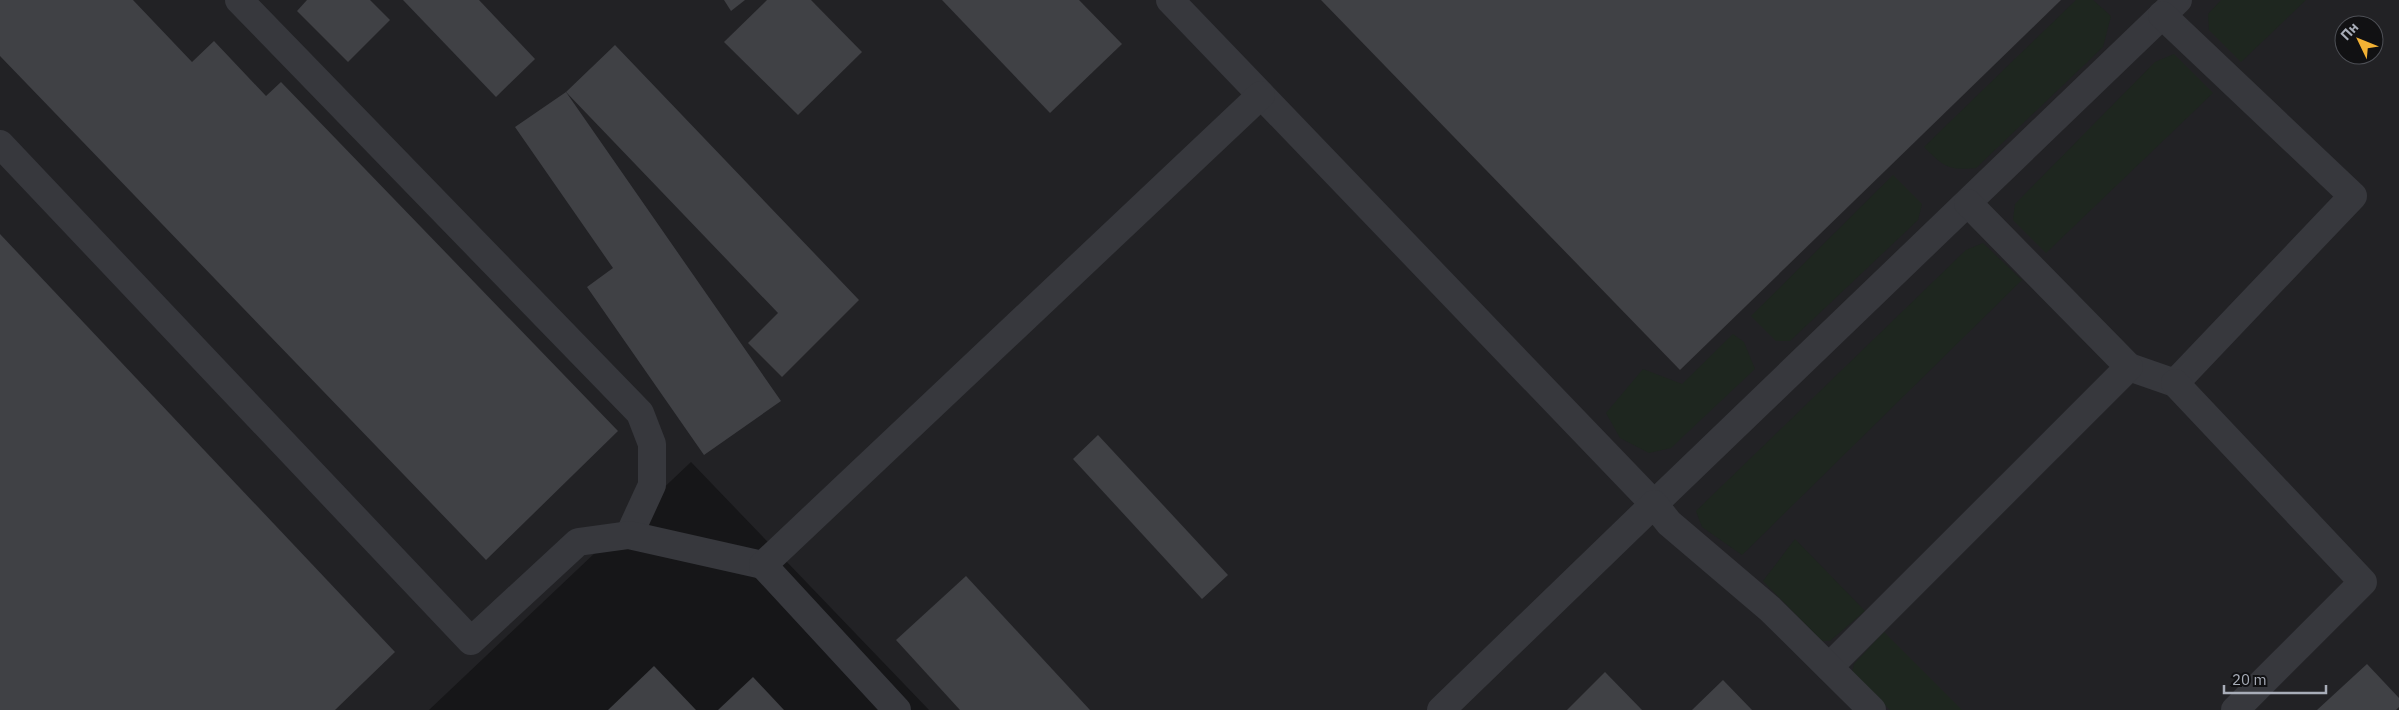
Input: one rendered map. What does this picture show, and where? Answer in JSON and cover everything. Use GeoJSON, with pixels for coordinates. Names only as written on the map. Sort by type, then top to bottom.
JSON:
{"type":"FeatureCollection","features":[{"type":"Feature","properties":{"kind":"lane"},"geometry":{"type":"LineString","coordinates":[[239,0],[640,413],[652,444],[652,485],[629,536]]}},
{"type":"Feature","properties":{"kind":"lane"},"geometry":{"type":"LineString","coordinates":[[1170,0],[1654,504],[1670,523],[1770,609],[1872,710]]}},
{"type":"Feature","properties":{"kind":"lane"},"geometry":{"type":"LineString","coordinates":[[1441,710],[2170,7],[2354,196],[2175,382]]}},
{"type":"Feature","properties":{"kind":"lane"},"geometry":{"type":"LineString","coordinates":[[763,565],[1261,95]]}},
{"type":"Feature","properties":{"kind":"lane"},"geometry":{"type":"LineString","coordinates":[[0,144],[472,641],[578,542],[629,536],[763,565],[897,710]]}},
{"type":"Feature","properties":{"kind":"lane"},"geometry":{"type":"LineString","coordinates":[[1968,203],[2129,366],[2175,382],[2363,582],[2235,710]]}},
{"type":"Feature","properties":{"kind":"lane"},"geometry":{"type":"LineString","coordinates":[[1829,668],[2129,366]]}},
{"type":"Feature","properties":{"kind":"shaded area"},"geometry":{"type":"Polygon","coordinates":[[[0,0],[2399,0],[2399,710],[929,710],[691,462],[429,710],[0,710],[0,0]]]}},
{"type":"Feature","properties":{"kind":"shaded area"},"geometry":{"type":"Polygon","coordinates":[[[2076,0],[2093,0],[2111,16],[2103,47],[1976,168],[1952,168],[1936,159],[1924,147],[2076,0]]]}},
{"type":"Feature","properties":{"kind":"shaded area"},"geometry":{"type":"Polygon","coordinates":[[[2221,0],[2306,0],[2241,62],[2209,30],[2208,14],[2221,0]]]}},
{"type":"Feature","properties":{"kind":"shaded area"},"geometry":{"type":"Polygon","coordinates":[[[2174,54],[2213,93],[2046,253],[2013,220],[2015,204],[2155,62],[2174,54]]]}},
{"type":"Feature","properties":{"kind":"shaded area"},"geometry":{"type":"Polygon","coordinates":[[[1893,175],[1922,204],[1918,220],[1790,341],[1776,341],[1751,316],[1893,175]]]}},
{"type":"Feature","properties":{"kind":"shaded area"},"geometry":{"type":"Polygon","coordinates":[[[1983,243],[2022,280],[1742,555],[1702,527],[1696,511],[1966,250],[1983,243]]]}},
{"type":"Feature","properties":{"kind":"shaded area"},"geometry":{"type":"Polygon","coordinates":[[[1733,334],[1744,342],[1755,369],[1671,448],[1649,453],[1620,438],[1606,413],[1643,369],[1682,384],[1733,334]]]}},
{"type":"Feature","properties":{"kind":"shaded area"},"geometry":{"type":"Polygon","coordinates":[[[1795,539],[1865,611],[1830,641],[1822,641],[1763,581],[1795,539]]]}},
{"type":"Feature","properties":{"kind":"shaded area"},"geometry":{"type":"Polygon","coordinates":[[[1884,632],[1962,710],[1890,710],[1852,673],[1854,664],[1884,632]]]}},
{"type":"Feature","properties":{"kind":"building"},"geometry":{"type":"Polygon","coordinates":[[[0,0],[133,0],[192,62],[214,41],[266,96],[281,82],[618,431],[486,560],[0,56],[0,0]]]}},
{"type":"Feature","properties":{"kind":"building"},"geometry":{"type":"Polygon","coordinates":[[[307,0],[370,0],[390,20],[348,62],[297,11],[307,0]]]}},
{"type":"Feature","properties":{"kind":"building"},"geometry":{"type":"Polygon","coordinates":[[[403,0],[479,0],[535,59],[496,97],[403,0]]]}},
{"type":"Feature","properties":{"kind":"building"},"geometry":{"type":"Polygon","coordinates":[[[724,0],[745,0],[731,11],[724,0]]]}},
{"type":"Feature","properties":{"kind":"building"},"geometry":{"type":"Polygon","coordinates":[[[767,0],[811,0],[862,52],[798,115],[724,42],[767,0]]]}},
{"type":"Feature","properties":{"kind":"building"},"geometry":{"type":"Polygon","coordinates":[[[942,0],[1079,0],[1122,44],[1050,113],[942,0]]]}},
{"type":"Feature","properties":{"kind":"building"},"geometry":{"type":"Polygon","coordinates":[[[1321,0],[2061,0],[1680,370],[1321,0]]]}},
{"type":"Feature","properties":{"kind":"building"},"geometry":{"type":"Polygon","coordinates":[[[615,45],[859,300],[782,377],[748,343],[778,313],[566,92],[615,45]]]}},
{"type":"Feature","properties":{"kind":"building"},"geometry":{"type":"Polygon","coordinates":[[[566,92],[781,401],[704,455],[587,287],[613,268],[515,127],[566,92]]]}},
{"type":"Feature","properties":{"kind":"building"},"geometry":{"type":"Polygon","coordinates":[[[0,234],[395,652],[335,710],[0,710],[0,234]]]}},
{"type":"Feature","properties":{"kind":"building"},"geometry":{"type":"Polygon","coordinates":[[[1098,435],[1228,575],[1202,599],[1073,459],[1098,435]]]}},
{"type":"Feature","properties":{"kind":"building"},"geometry":{"type":"Polygon","coordinates":[[[966,576],[1090,710],[960,710],[896,640],[966,576]]]}},
{"type":"Feature","properties":{"kind":"building"},"geometry":{"type":"Polygon","coordinates":[[[2367,664],[2399,698],[2399,707],[2396,710],[2317,710],[2367,664]]]}},
{"type":"Feature","properties":{"kind":"building"},"geometry":{"type":"Polygon","coordinates":[[[654,666],[696,710],[608,710],[654,666]]]}},
{"type":"Feature","properties":{"kind":"building"},"geometry":{"type":"Polygon","coordinates":[[[1605,672],[1642,710],[1567,710],[1605,672]]]}},
{"type":"Feature","properties":{"kind":"building"},"geometry":{"type":"Polygon","coordinates":[[[753,677],[784,710],[718,710],[753,677]]]}},
{"type":"Feature","properties":{"kind":"building"},"geometry":{"type":"Polygon","coordinates":[[[1723,680],[1752,710],[1692,710],[1723,680]]]}}]}
